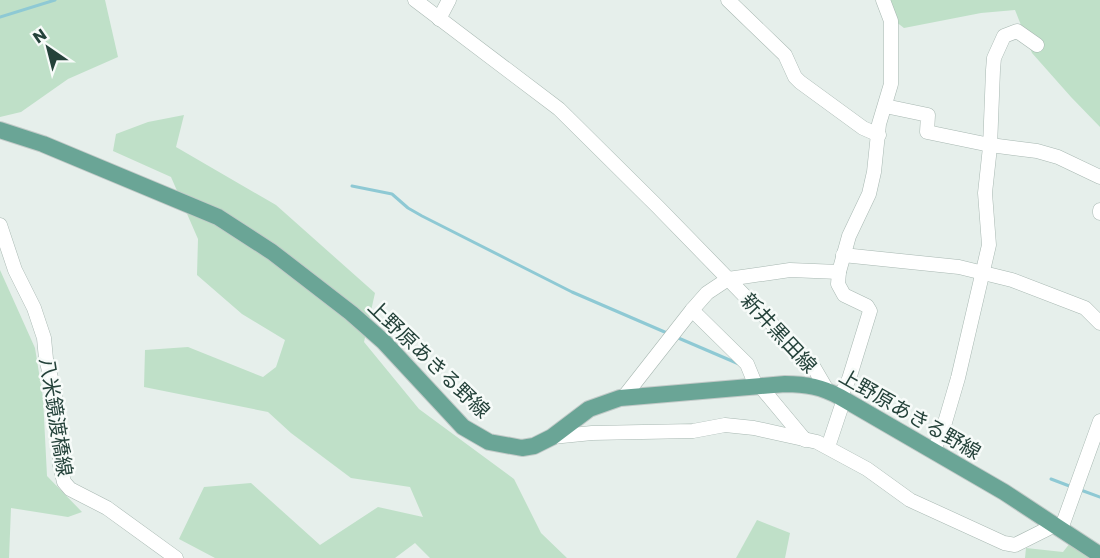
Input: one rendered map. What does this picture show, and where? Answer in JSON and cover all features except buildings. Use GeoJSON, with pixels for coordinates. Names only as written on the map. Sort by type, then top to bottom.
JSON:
{"type":"FeatureCollection","features":[{"type":"Feature","properties":{"kind":"main road","name":"上野原あきる野線"},"geometry":{"type":"LineString","coordinates":[[0,130],[43,144],[218,217],[241,230],[351,313],[384,342],[463,427],[489,442],[522,448],[534,446],[590,409],[604,402],[623,398],[801,384],[837,395],[1004,492],[1100,555]]}},
{"type":"Feature","properties":{"kind":"street"},"geometry":{"type":"LineString","coordinates":[[415,0],[439,19],[449,0]]}},
{"type":"Feature","properties":{"kind":"street"},"geometry":{"type":"LineString","coordinates":[[728,0],[785,55],[795,77],[800,82],[863,128],[879,135]]}},
{"type":"Feature","properties":{"kind":"street"},"geometry":{"type":"LineString","coordinates":[[828,447],[837,395],[849,379],[870,311],[867,306],[841,292],[838,284],[849,236],[869,194],[879,124],[892,76],[891,21],[883,0]]}},
{"type":"Feature","properties":{"kind":"street","name":"新井黒田線"},"geometry":{"type":"LineString","coordinates":[[439,19],[559,109],[651,199],[813,366],[837,395]]}},
{"type":"Feature","properties":{"kind":"street"},"geometry":{"type":"LineString","coordinates":[[932,451],[941,436],[956,388],[989,245],[985,193],[994,58],[1004,36],[1017,31],[1037,45]]}},
{"type":"Feature","properties":{"kind":"street"},"geometry":{"type":"LineString","coordinates":[[885,106],[928,115],[927,132],[1012,146],[1058,157],[1100,177]]}},
{"type":"Feature","properties":{"kind":"street","name":"八米鏡渡橋線"},"geometry":{"type":"LineString","coordinates":[[0,225],[15,270],[34,308],[44,338],[46,359],[55,393],[60,465],[64,482],[70,489],[107,508],[176,558]]}},
{"type":"Feature","properties":{"kind":"street"},"geometry":{"type":"LineString","coordinates":[[843,255],[959,267],[1012,280],[1083,307],[1100,323]]}},
{"type":"Feature","properties":{"kind":"street"},"geometry":{"type":"LineString","coordinates":[[623,398],[707,293],[728,279],[790,270],[839,272]]}},
{"type":"Feature","properties":{"kind":"street"},"geometry":{"type":"LineString","coordinates":[[692,310],[747,364],[758,386],[805,440]]}},
{"type":"Feature","properties":{"kind":"street"},"geometry":{"type":"LineString","coordinates":[[552,436],[693,431],[725,426],[754,428],[817,442],[867,470],[910,500],[1004,543],[1015,545],[1058,527],[1076,488],[1100,421]]}},
{"type":"Feature","properties":{"kind":"green space"},"geometry":{"type":"Polygon","coordinates":[[[0,0],[105,0],[118,57],[68,79],[21,112],[0,117],[0,0]]]}},
{"type":"Feature","properties":{"kind":"green space"},"geometry":{"type":"Polygon","coordinates":[[[889,0],[1100,0],[1100,127],[1032,53],[1015,10],[981,13],[904,28],[887,15],[889,0]]]}},
{"type":"Feature","properties":{"kind":"green space"},"geometry":{"type":"Polygon","coordinates":[[[184,115],[176,147],[276,205],[375,293],[364,342],[419,409],[514,479],[541,533],[567,558],[430,558],[415,543],[395,558],[215,558],[179,539],[204,487],[251,483],[320,545],[378,507],[423,517],[410,487],[351,478],[291,433],[268,412],[144,387],[145,350],[188,347],[263,377],[276,367],[285,340],[242,314],[197,275],[198,239],[171,177],[113,151],[116,134],[148,122],[184,115]]]}},
{"type":"Feature","properties":{"kind":"green space"},"geometry":{"type":"Polygon","coordinates":[[[0,270],[35,348],[43,398],[47,476],[82,512],[68,517],[11,508],[9,558],[0,558],[0,270]]]}},
{"type":"Feature","properties":{"kind":"green space"},"geometry":{"type":"Polygon","coordinates":[[[757,520],[790,533],[785,558],[736,558],[757,520]]]}},
{"type":"Feature","properties":{"kind":"green space"},"geometry":{"type":"Polygon","coordinates":[[[1074,538],[1100,558],[1025,558],[1026,548],[1063,552],[1074,538]]]}},
{"type":"Feature","properties":{"kind":"waterway"},"geometry":{"type":"LineString","coordinates":[[0,17],[55,0]]}},
{"type":"Feature","properties":{"kind":"waterway"},"geometry":{"type":"LineString","coordinates":[[352,186],[392,194],[408,208],[422,216],[572,292],[667,333]]}},
{"type":"Feature","properties":{"kind":"waterway"},"geometry":{"type":"LineString","coordinates":[[676,337],[739,364]]}},
{"type":"Feature","properties":{"kind":"waterway"},"geometry":{"type":"LineString","coordinates":[[1051,479],[1072,487]]}},
{"type":"Feature","properties":{"kind":"waterway"},"geometry":{"type":"LineString","coordinates":[[1078,489],[1100,497]]}}]}
